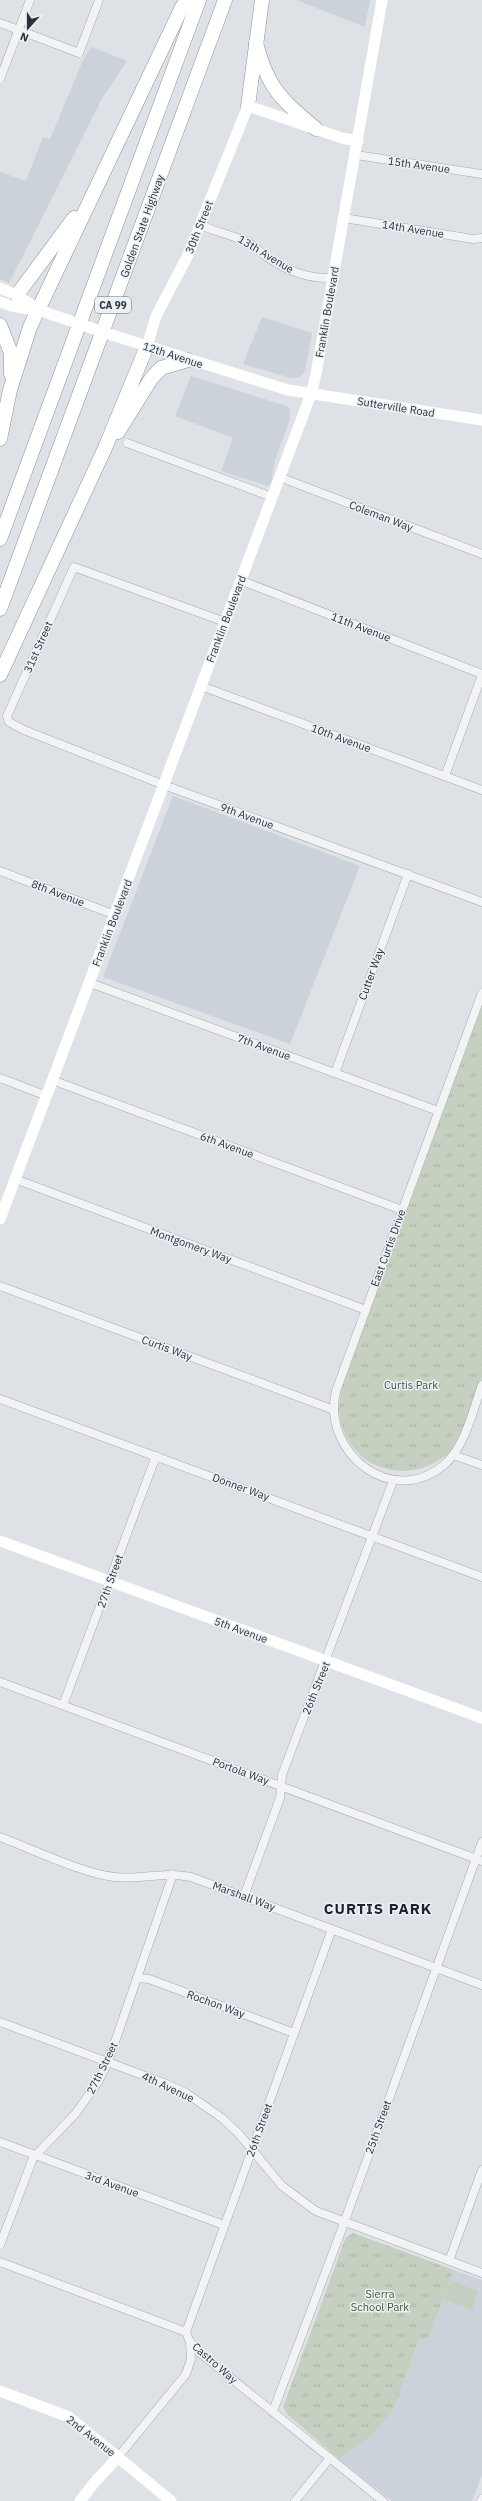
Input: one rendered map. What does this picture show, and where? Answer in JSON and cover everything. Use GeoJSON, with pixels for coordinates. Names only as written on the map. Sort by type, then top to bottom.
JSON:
{"type":"FeatureCollection","features":[{"type":"Feature","properties":{"kind":"highway"},"geometry":{"type":"LineString","coordinates":[[10,390],[95,188],[148,82],[182,7],[188,0]]}},
{"type":"Feature","properties":{"kind":"highway","name":"CA 99"},"geometry":{"type":"LineString","coordinates":[[0,540],[199,0]]}},
{"type":"Feature","properties":{"kind":"highway","name":"Golden State Highway"},"geometry":{"type":"LineString","coordinates":[[0,609],[225,0]]}},
{"type":"Feature","properties":{"kind":"highway"},"geometry":{"type":"LineString","coordinates":[[248,106],[262,0]]}},
{"type":"Feature","properties":{"kind":"highway"},"geometry":{"type":"LineString","coordinates":[[256,44],[263,69],[272,87],[284,101],[316,129]]}},
{"type":"Feature","properties":{"kind":"highway"},"geometry":{"type":"LineString","coordinates":[[17,295],[95,188]]}},
{"type":"Feature","properties":{"kind":"highway"},"geometry":{"type":"LineString","coordinates":[[0,325],[11,353],[10,390],[0,439]]}},
{"type":"Feature","properties":{"kind":"highway"},"geometry":{"type":"LineString","coordinates":[[0,675],[105,448],[147,346]]}},
{"type":"Feature","properties":{"kind":"highway"},"geometry":{"type":"LineString","coordinates":[[105,448],[124,424],[151,378],[160,369],[188,360]]}},
{"type":"Feature","properties":{"kind":"main road","name":"Franklin Boulevard"},"geometry":{"type":"LineString","coordinates":[[0,1219],[311,394],[316,374],[356,155],[382,0]]}},
{"type":"Feature","properties":{"kind":"main road"},"geometry":{"type":"LineString","coordinates":[[248,106],[316,129],[358,141]]}},
{"type":"Feature","properties":{"kind":"main road","name":"30th Street"},"geometry":{"type":"LineString","coordinates":[[147,346],[156,316],[187,257],[248,106]]}},
{"type":"Feature","properties":{"kind":"main road","name":"12th Avenue"},"geometry":{"type":"LineString","coordinates":[[0,288],[17,295],[43,312]]}},
{"type":"Feature","properties":{"kind":"main road","name":"12th Avenue"},"geometry":{"type":"LineString","coordinates":[[0,302],[43,312],[268,385],[311,394]]}},
{"type":"Feature","properties":{"kind":"main road","name":"Sutterville Road"},"geometry":{"type":"LineString","coordinates":[[311,394],[482,420]]}},
{"type":"Feature","properties":{"kind":"main road","name":"5th Avenue"},"geometry":{"type":"LineString","coordinates":[[0,1541],[482,1718]]}},
{"type":"Feature","properties":{"kind":"main road","name":"2nd Avenue"},"geometry":{"type":"LineString","coordinates":[[0,2391],[69,2416],[171,2501]]}},
{"type":"Feature","properties":{"kind":"main road"},"geometry":{"type":"LineString","coordinates":[[80,2501],[118,2457]]}},
{"type":"Feature","properties":{"kind":"street"},"geometry":{"type":"LineString","coordinates":[[0,79],[30,0]]}},
{"type":"Feature","properties":{"kind":"street"},"geometry":{"type":"LineString","coordinates":[[0,23],[79,53],[100,0]]}},
{"type":"Feature","properties":{"kind":"street","name":"15th Avenue"},"geometry":{"type":"LineString","coordinates":[[356,155],[482,174]]}},
{"type":"Feature","properties":{"kind":"street","name":"14th Avenue"},"geometry":{"type":"LineString","coordinates":[[344,218],[473,239],[482,238]]}},
{"type":"Feature","properties":{"kind":"street","name":"13th Avenue"},"geometry":{"type":"LineString","coordinates":[[200,225],[224,232],[252,244],[281,266],[300,274],[318,278],[333,278]]}},
{"type":"Feature","properties":{"kind":"street"},"geometry":{"type":"LineString","coordinates":[[127,443],[272,497]]}},
{"type":"Feature","properties":{"kind":"street","name":"Coleman Way"},"geometry":{"type":"LineString","coordinates":[[279,477],[482,554]]}},
{"type":"Feature","properties":{"kind":"street","name":"31st Street"},"geometry":{"type":"LineString","coordinates":[[14,726],[9,722],[7,716],[74,567],[224,622]]}},
{"type":"Feature","properties":{"kind":"street","name":"11th Avenue"},"geometry":{"type":"LineString","coordinates":[[240,580],[482,674]]}},
{"type":"Feature","properties":{"kind":"street"},"geometry":{"type":"LineString","coordinates":[[445,776],[482,674]]}},
{"type":"Feature","properties":{"kind":"street","name":"10th Avenue"},"geometry":{"type":"LineString","coordinates":[[201,686],[482,790]]}},
{"type":"Feature","properties":{"kind":"street","name":"9th Avenue"},"geometry":{"type":"LineString","coordinates":[[14,726],[164,785],[482,902]]}},
{"type":"Feature","properties":{"kind":"street","name":"8th Avenue"},"geometry":{"type":"LineString","coordinates":[[0,871],[115,915]]}},
{"type":"Feature","properties":{"kind":"street","name":"Cutter Way"},"geometry":{"type":"LineString","coordinates":[[335,1073],[408,874]]}},
{"type":"Feature","properties":{"kind":"street","name":"7th Avenue"},"geometry":{"type":"LineString","coordinates":[[90,983],[438,1111]]}},
{"type":"Feature","properties":{"kind":"street","name":"East Curtis Drive"},"geometry":{"type":"LineString","coordinates":[[393,1481],[372,1473],[349,1452],[342,1441],[334,1410],[336,1391],[482,993]]}},
{"type":"Feature","properties":{"kind":"street"},"geometry":{"type":"LineString","coordinates":[[0,1078],[47,1096]]}},
{"type":"Feature","properties":{"kind":"street","name":"6th Avenue"},"geometry":{"type":"LineString","coordinates":[[52,1080],[402,1210]]}},
{"type":"Feature","properties":{"kind":"street","name":"Montgomery Way"},"geometry":{"type":"LineString","coordinates":[[15,1179],[366,1310]]}},
{"type":"Feature","properties":{"kind":"street","name":"Curtis Way"},"geometry":{"type":"LineString","coordinates":[[0,1286],[334,1410]]}},
{"type":"Feature","properties":{"kind":"street"},"geometry":{"type":"LineString","coordinates":[[393,1481],[405,1481],[428,1475],[438,1469],[453,1455],[462,1438],[482,1385]]}},
{"type":"Feature","properties":{"kind":"street","name":"Donner Way"},"geometry":{"type":"LineString","coordinates":[[0,1399],[482,1577]]}},
{"type":"Feature","properties":{"kind":"street"},"geometry":{"type":"LineString","coordinates":[[453,1455],[482,1465]]}},
{"type":"Feature","properties":{"kind":"street","name":"27th Street"},"geometry":{"type":"LineString","coordinates":[[63,1705],[111,1582],[156,1456]]}},
{"type":"Feature","properties":{"kind":"street","name":"26th Street"},"geometry":{"type":"LineString","coordinates":[[244,1896],[280,1798],[282,1775],[327,1661],[393,1481]]}},
{"type":"Feature","properties":{"kind":"street","name":"Portola Way"},"geometry":{"type":"LineString","coordinates":[[0,1682],[479,1859]]}},
{"type":"Feature","properties":{"kind":"street","name":"Marshall Way"},"geometry":{"type":"LineString","coordinates":[[0,1837],[101,1874],[129,1878],[174,1874],[191,1877],[482,1985]]}},
{"type":"Feature","properties":{"kind":"street","name":"25th Street"},"geometry":{"type":"LineString","coordinates":[[273,2411],[344,2223],[435,1968],[479,1859],[482,1842]]}},
{"type":"Feature","properties":{"kind":"street","name":"27th Street"},"geometry":{"type":"LineString","coordinates":[[0,2245],[35,2155],[76,2113],[98,2082],[108,2062],[174,1874]]}},
{"type":"Feature","properties":{"kind":"street","name":"26th Street"},"geometry":{"type":"LineString","coordinates":[[186,2332],[332,1929]]}},
{"type":"Feature","properties":{"kind":"street","name":"Rochon Way"},"geometry":{"type":"LineString","coordinates":[[137,1978],[149,1979],[294,2033]]}},
{"type":"Feature","properties":{"kind":"street","name":"4th Avenue"},"geometry":{"type":"LineString","coordinates":[[0,2022],[186,2093],[222,2118],[252,2148],[282,2186],[316,2211],[344,2223],[482,2273]]}},
{"type":"Feature","properties":{"kind":"street","name":"3rd Avenue"},"geometry":{"type":"LineString","coordinates":[[0,2142],[224,2225]]}},
{"type":"Feature","properties":{"kind":"street"},"geometry":{"type":"LineString","coordinates":[[449,2261],[482,2170]]}},
{"type":"Feature","properties":{"kind":"street","name":"Castro Way"},"geometry":{"type":"LineString","coordinates":[[0,2262],[186,2332],[190,2342],[200,2353],[383,2501]]}},
{"type":"Feature","properties":{"kind":"street"},"geometry":{"type":"LineString","coordinates":[[118,2457],[186,2374],[191,2358],[190,2342]]}},
{"type":"Feature","properties":{"kind":"street"},"geometry":{"type":"LineString","coordinates":[[295,2501],[330,2458]]}},
{"type":"Feature","properties":{"kind":"shaded area"},"geometry":{"type":"Polygon","coordinates":[[[296,0],[370,0],[365,27],[296,0]]]}},
{"type":"Feature","properties":{"kind":"shaded area"},"geometry":{"type":"Polygon","coordinates":[[[92,47],[127,61],[103,97],[9,283],[0,279],[0,172],[26,181],[43,137],[50,139],[83,60],[92,47]]]}},
{"type":"Feature","properties":{"kind":"shaded area"},"geometry":{"type":"Polygon","coordinates":[[[262,317],[312,333],[305,372],[300,377],[291,378],[243,364],[262,317]]]}},
{"type":"Feature","properties":{"kind":"shaded area"},"geometry":{"type":"Polygon","coordinates":[[[191,376],[284,405],[289,408],[290,419],[275,460],[271,483],[268,486],[221,471],[233,438],[175,416],[191,376]]]}},
{"type":"Feature","properties":{"kind":"shaded area"},"geometry":{"type":"Polygon","coordinates":[[[173,796],[360,866],[290,1044],[103,977],[173,796]]]}},
{"type":"Feature","properties":{"kind":"shaded area"},"geometry":{"type":"Polygon","coordinates":[[[454,2270],[482,2280],[482,2475],[472,2501],[392,2501],[339,2459],[369,2438],[393,2412],[419,2339],[428,2340],[454,2270]]]}},
{"type":"Feature","properties":{"kind":"green space","name":"Curtis Park"},"geometry":{"type":"Polygon","coordinates":[[[482,1006],[482,1378],[466,1427],[451,1451],[435,1463],[417,1469],[399,1471],[382,1467],[366,1459],[353,1447],[344,1431],[339,1409],[341,1390],[482,1006]]]}},
{"type":"Feature","properties":{"kind":"green space","name":"Sierra School Park"},"geometry":{"type":"Polygon","coordinates":[[[353,2233],[454,2270],[428,2340],[419,2339],[393,2412],[369,2438],[339,2459],[287,2414],[283,2407],[346,2237],[353,2233]]]}},
{"type":"Feature","properties":{"kind":"green space"},"geometry":{"type":"Polygon","coordinates":[[[451,2280],[478,2291],[472,2310],[444,2300],[451,2280]]]}},
{"type":"Feature","properties":{"kind":"district","name":"CURTIS PARK"},"geometry":{"type":"Point","coordinates":[378,1909]}}]}
